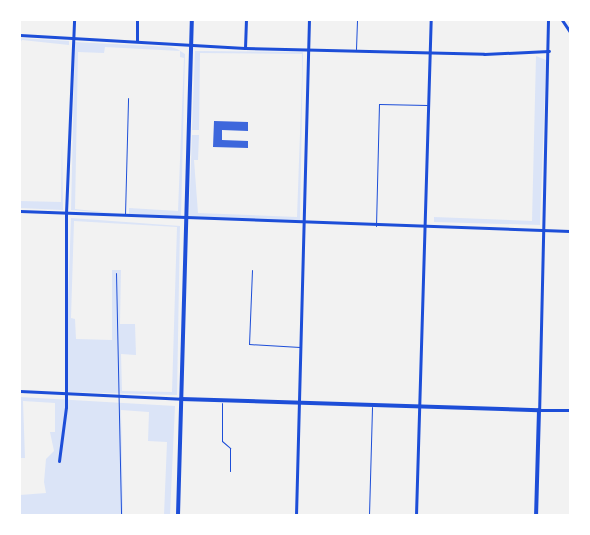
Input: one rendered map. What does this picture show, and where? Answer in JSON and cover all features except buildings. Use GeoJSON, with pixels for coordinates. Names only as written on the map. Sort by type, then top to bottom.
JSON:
{"type":"FeatureCollection","features":[{"type":"Feature","properties":{"kind":"street"},"geometry":{"type":"LineString","coordinates":[[59,461],[65,394],[66,213],[74,20]]}},
{"type":"Feature","properties":{"kind":"street"},"geometry":{"type":"LineString","coordinates":[[137,20],[137,41]]}},
{"type":"Feature","properties":{"kind":"street"},"geometry":{"type":"LineString","coordinates":[[178,515],[192,20]]}},
{"type":"Feature","properties":{"kind":"street"},"geometry":{"type":"LineString","coordinates":[[245,48],[246,20]]}},
{"type":"Feature","properties":{"kind":"street"},"geometry":{"type":"LineString","coordinates":[[296,515],[309,20]]}},
{"type":"Feature","properties":{"kind":"street"},"geometry":{"type":"LineString","coordinates":[[416,515],[431,20]]}},
{"type":"Feature","properties":{"kind":"street"},"geometry":{"type":"LineString","coordinates":[[536,515],[549,51],[548,20]]}},
{"type":"Feature","properties":{"kind":"street"},"geometry":{"type":"LineString","coordinates":[[562,20],[570,32]]}},
{"type":"Feature","properties":{"kind":"street"},"geometry":{"type":"LineString","coordinates":[[20,35],[245,48],[549,51]]}},
{"type":"Feature","properties":{"kind":"street"},"geometry":{"type":"LineString","coordinates":[[20,211],[186,220],[570,231]]}},
{"type":"Feature","properties":{"kind":"street"},"geometry":{"type":"LineString","coordinates":[[20,391],[300,405],[570,410]]}},
{"type":"Feature","properties":{"kind":"lane"},"geometry":{"type":"LineString","coordinates":[[356,49],[357,20]]}},
{"type":"Feature","properties":{"kind":"lane"},"geometry":{"type":"LineString","coordinates":[[126,216],[128,98]]}},
{"type":"Feature","properties":{"kind":"lane"},"geometry":{"type":"LineString","coordinates":[[376,226],[379,104],[427,105]]}},
{"type":"Feature","properties":{"kind":"lane"},"geometry":{"type":"LineString","coordinates":[[252,270],[249,344],[300,347]]}},
{"type":"Feature","properties":{"kind":"lane"},"geometry":{"type":"LineString","coordinates":[[116,273],[116,396],[121,515]]}},
{"type":"Feature","properties":{"kind":"lane"},"geometry":{"type":"LineString","coordinates":[[222,402],[222,441],[230,448],[230,471]]}},
{"type":"Feature","properties":{"kind":"lane"},"geometry":{"type":"LineString","coordinates":[[369,515],[372,407]]}},
{"type":"Feature","properties":{"kind":"shaded area"},"geometry":{"type":"Polygon","coordinates":[[[20,38],[69,41],[69,45],[22,40],[20,43],[20,38]]]}},
{"type":"Feature","properties":{"kind":"shaded area"},"geometry":{"type":"Polygon","coordinates":[[[75,42],[171,47],[177,49],[185,54],[181,217],[129,214],[129,208],[178,211],[184,58],[180,57],[180,51],[105,47],[104,53],[78,52],[75,209],[121,214],[71,210],[75,42]]]}},
{"type":"Feature","properties":{"kind":"shaded area"},"geometry":{"type":"Polygon","coordinates":[[[195,51],[303,52],[300,221],[189,217],[192,135],[199,135],[198,160],[194,160],[198,213],[297,217],[302,54],[200,53],[199,130],[192,130],[195,51]]]}},
{"type":"Feature","properties":{"kind":"shaded area"},"geometry":{"type":"Polygon","coordinates":[[[536,56],[546,60],[540,225],[434,222],[434,217],[532,221],[536,56]]]}},
{"type":"Feature","properties":{"kind":"shaded area"},"geometry":{"type":"Polygon","coordinates":[[[62,139],[63,210],[20,208],[20,201],[61,202],[62,139]]]}},
{"type":"Feature","properties":{"kind":"shaded area"},"geometry":{"type":"Polygon","coordinates":[[[71,218],[180,226],[177,395],[69,392],[65,387],[71,218]],[[74,221],[71,318],[75,319],[76,339],[112,340],[112,270],[121,270],[120,324],[135,324],[136,355],[121,354],[122,391],[172,392],[177,227],[74,221]]]}},
{"type":"Feature","properties":{"kind":"shaded area"},"geometry":{"type":"Polygon","coordinates":[[[20,397],[175,406],[170,515],[164,515],[167,442],[148,441],[149,412],[121,410],[123,515],[20,515],[20,495],[46,493],[44,482],[46,459],[54,451],[50,432],[55,432],[55,403],[23,401],[25,458],[20,458],[20,397]]]}}]}
